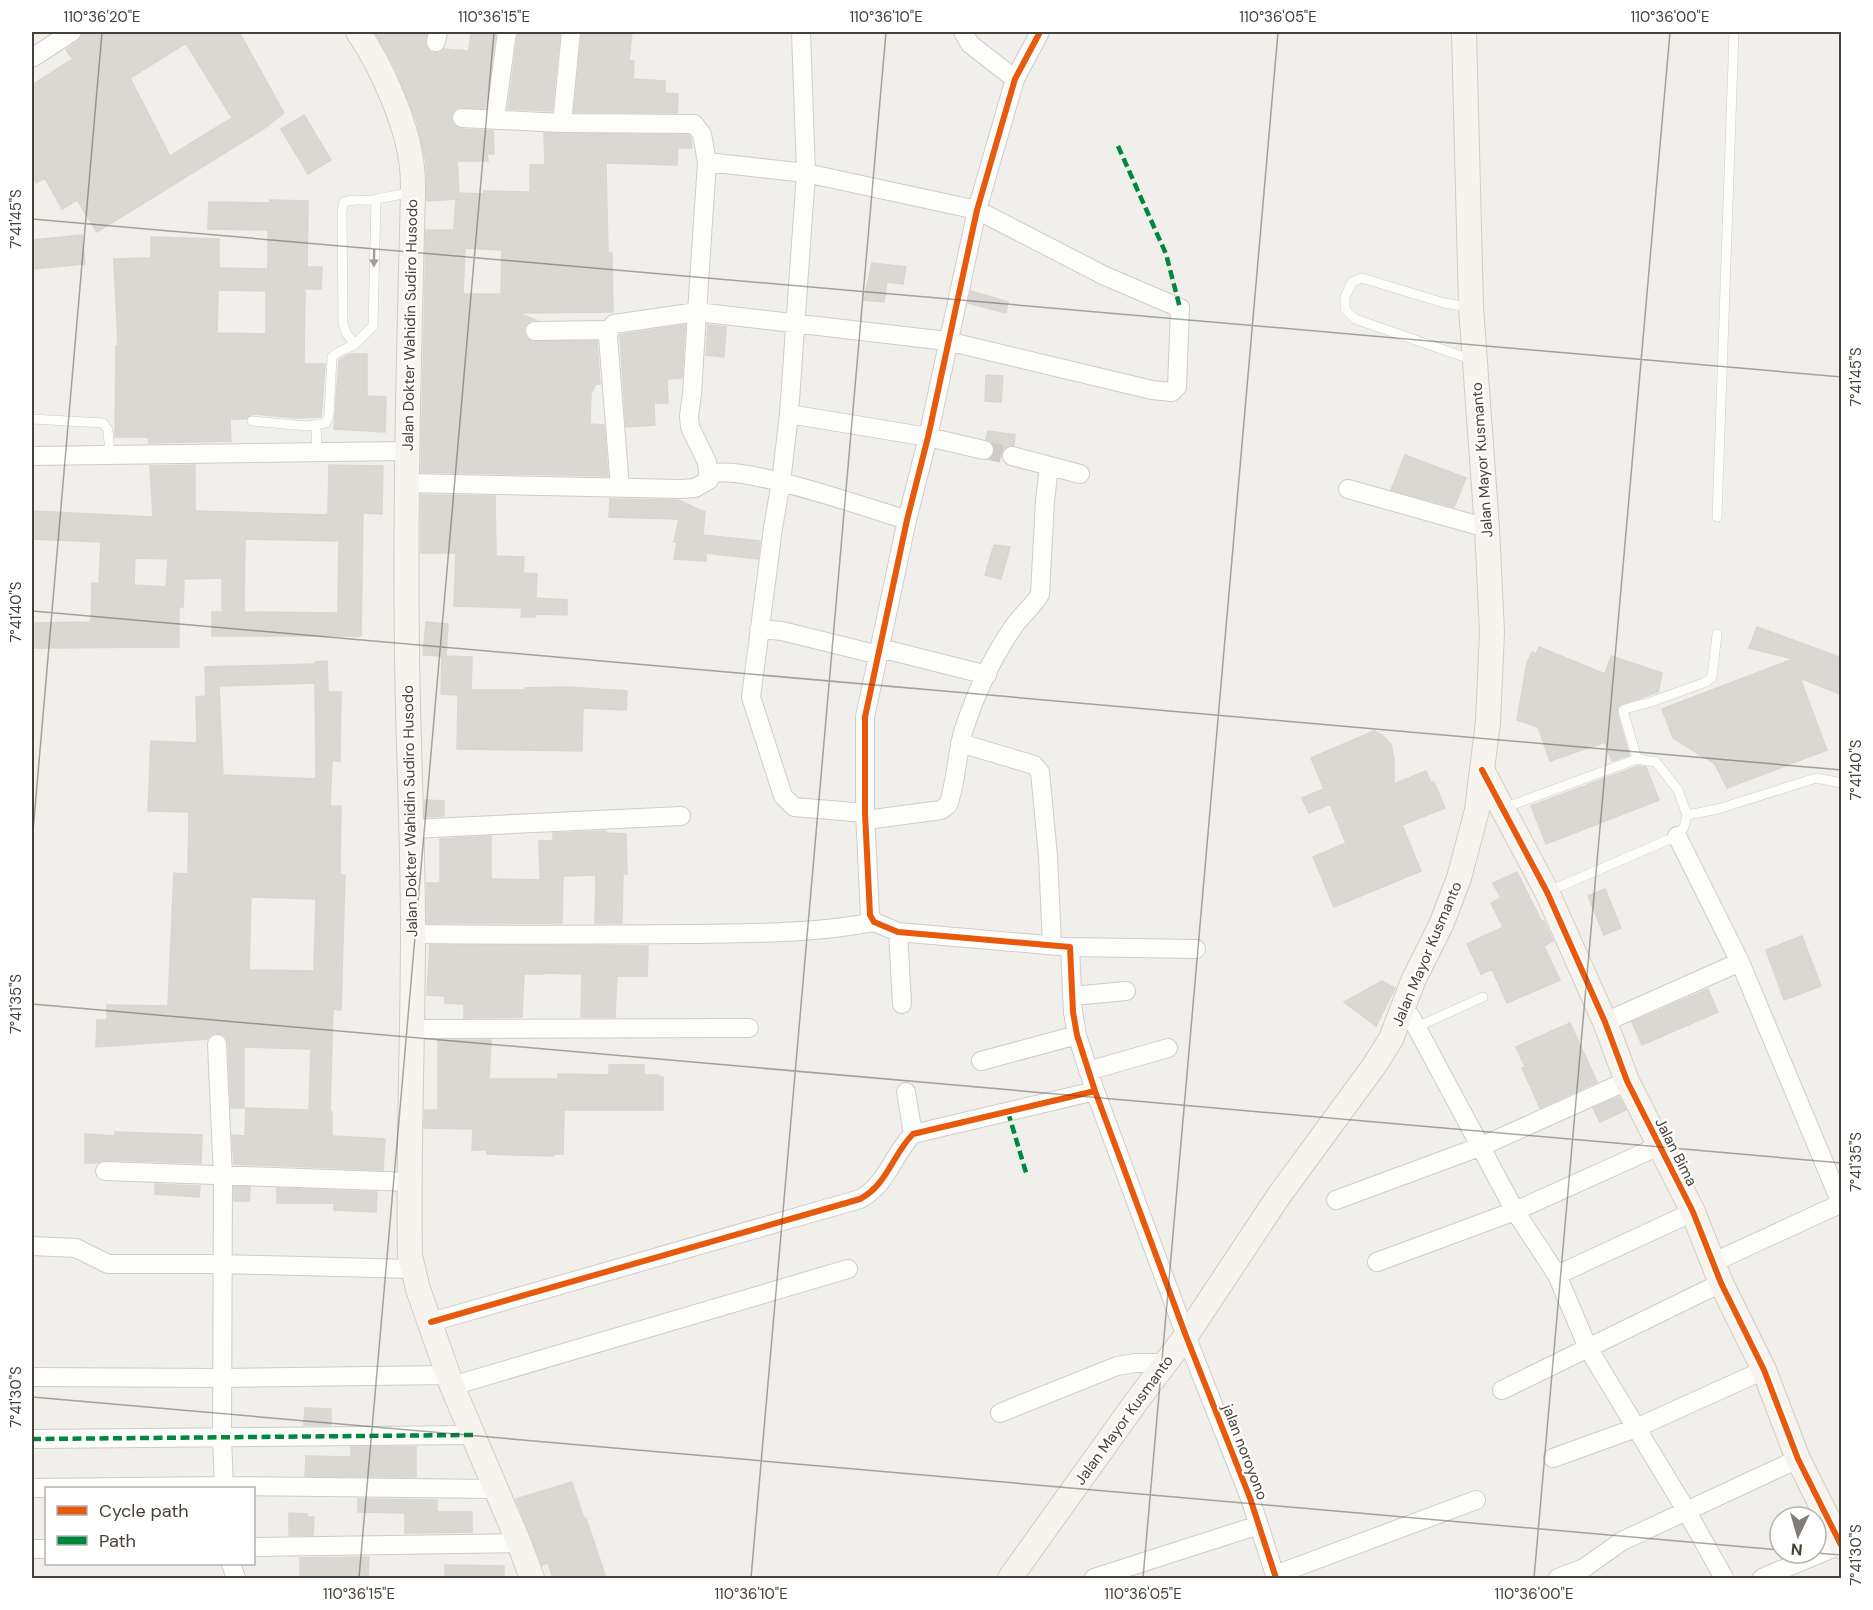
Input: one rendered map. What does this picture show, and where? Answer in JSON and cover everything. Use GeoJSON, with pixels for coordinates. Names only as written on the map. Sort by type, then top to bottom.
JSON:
{"type":"FeatureCollection","features":[{"type":"Feature","properties":{"kind":"main road","name":"Jalan Dokter Wahidin Sudiro Husodo"},"geometry":{"type":"LineString","coordinates":[[358,32],[380,71],[401,122],[411,160],[413,193],[406,451],[407,655],[413,934],[410,1029],[410,1256],[412,1269],[450,1381],[532,1578]]}},
{"type":"Feature","properties":{"kind":"main road","name":"Jalan Mayor Kusmanto"},"geometry":{"type":"LineString","coordinates":[[1010,1578],[1186,1336],[1278,1197],[1374,1066],[1391,1039],[1410,1018],[1413,981],[1441,926],[1459,878],[1477,810],[1488,722],[1491,666],[1491,586],[1471,307],[1464,32]]}},
{"type":"Feature","properties":{"kind":"main road","name":"Jalan Bima"},"geometry":{"type":"LineString","coordinates":[[1482,770],[1547,892],[1605,1022],[1627,1082],[1693,1212],[1764,1370],[1798,1459],[1841,1546]]}},
{"type":"Feature","properties":{"kind":"street"},"geometry":{"type":"LineString","coordinates":[[32,58],[72,32]]}},
{"type":"Feature","properties":{"kind":"street"},"geometry":{"type":"LineString","coordinates":[[495,119],[507,32]]}},
{"type":"Feature","properties":{"kind":"street"},"geometry":{"type":"LineString","coordinates":[[562,123],[571,32]]}},
{"type":"Feature","properties":{"kind":"street"},"geometry":{"type":"LineString","coordinates":[[801,32],[806,173],[789,414],[751,697],[783,796],[795,807],[865,817],[941,810],[948,805],[960,743],[987,675],[1015,624],[1035,603],[1040,594],[1049,467]]}},
{"type":"Feature","properties":{"kind":"street"},"geometry":{"type":"LineString","coordinates":[[963,32],[970,44],[1017,74]]}},
{"type":"Feature","properties":{"kind":"street"},"geometry":{"type":"LineString","coordinates":[[874,922],[870,915],[865,817],[864,722],[977,210],[1017,74],[1040,32]]}},
{"type":"Feature","properties":{"kind":"street"},"geometry":{"type":"LineString","coordinates":[[462,118],[562,123],[694,124],[702,134],[707,162],[692,394],[688,416],[690,426],[707,462],[709,480]]}},
{"type":"Feature","properties":{"kind":"street"},"geometry":{"type":"LineString","coordinates":[[620,487],[608,337],[609,330],[614,324],[697,312],[795,322],[948,341],[1152,390],[1172,392],[1177,387],[1180,308],[1105,276],[977,210],[806,173],[707,162]]}},
{"type":"Feature","properties":{"kind":"street"},"geometry":{"type":"LineString","coordinates":[[535,331],[609,330]]}},
{"type":"Feature","properties":{"kind":"street"},"geometry":{"type":"LineString","coordinates":[[789,414],[928,437],[984,450]]}},
{"type":"Feature","properties":{"kind":"street"},"geometry":{"type":"LineString","coordinates":[[32,456],[406,451]]}},
{"type":"Feature","properties":{"kind":"street"},"geometry":{"type":"LineString","coordinates":[[1012,456],[1080,474]]}},
{"type":"Feature","properties":{"kind":"street"},"geometry":{"type":"LineString","coordinates":[[407,483],[695,488],[709,480],[711,474],[725,471],[781,482],[907,520]]}},
{"type":"Feature","properties":{"kind":"street"},"geometry":{"type":"LineString","coordinates":[[1348,489],[1487,528]]}},
{"type":"Feature","properties":{"kind":"street"},"geometry":{"type":"LineString","coordinates":[[759,629],[880,651],[987,675]]}},
{"type":"Feature","properties":{"kind":"street","name":"jalan noroyono"},"geometry":{"type":"LineString","coordinates":[[960,743],[1034,765],[1040,772],[1048,856],[1077,1035],[1095,1091],[1186,1336],[1214,1402],[1260,1525],[1275,1577]]}},
{"type":"Feature","properties":{"kind":"street"},"geometry":{"type":"LineString","coordinates":[[412,829],[681,816]]}},
{"type":"Feature","properties":{"kind":"street"},"geometry":{"type":"LineString","coordinates":[[1502,1390],[1588,1348],[1841,1203],[1740,962],[1677,836]]}},
{"type":"Feature","properties":{"kind":"street"},"geometry":{"type":"LineString","coordinates":[[413,934],[563,936],[754,933],[845,928],[874,922],[898,932],[1061,946],[1196,949]]}},
{"type":"Feature","properties":{"kind":"street"},"geometry":{"type":"LineString","coordinates":[[898,932],[902,1004]]}},
{"type":"Feature","properties":{"kind":"street"},"geometry":{"type":"LineString","coordinates":[[1605,1022],[1740,962]]}},
{"type":"Feature","properties":{"kind":"street"},"geometry":{"type":"LineString","coordinates":[[1072,996],[1126,991]]}},
{"type":"Feature","properties":{"kind":"street"},"geometry":{"type":"LineString","coordinates":[[1410,1018],[1482,1146],[1515,1211],[1557,1275],[1588,1348],[1686,1510],[1724,1578]]}},
{"type":"Feature","properties":{"kind":"street"},"geometry":{"type":"LineString","coordinates":[[410,1029],[749,1028]]}},
{"type":"Feature","properties":{"kind":"street"},"geometry":{"type":"LineString","coordinates":[[981,1061],[1077,1035]]}},
{"type":"Feature","properties":{"kind":"street"},"geometry":{"type":"LineString","coordinates":[[217,1044],[223,1176],[222,1437],[224,1487]]}},
{"type":"Feature","properties":{"kind":"street"},"geometry":{"type":"LineString","coordinates":[[1088,1071],[1168,1048]]}},
{"type":"Feature","properties":{"kind":"street"},"geometry":{"type":"LineString","coordinates":[[1336,1200],[1482,1146],[1627,1082]]}},
{"type":"Feature","properties":{"kind":"street"},"geometry":{"type":"LineString","coordinates":[[431,1322],[860,1199],[871,1194],[888,1172],[904,1143],[913,1134],[1095,1091]]}},
{"type":"Feature","properties":{"kind":"street"},"geometry":{"type":"LineString","coordinates":[[906,1092],[913,1134]]}},
{"type":"Feature","properties":{"kind":"street"},"geometry":{"type":"LineString","coordinates":[[1377,1262],[1515,1211],[1659,1146]]}},
{"type":"Feature","properties":{"kind":"street"},"geometry":{"type":"LineString","coordinates":[[105,1171],[410,1182]]}},
{"type":"Feature","properties":{"kind":"street"},"geometry":{"type":"LineString","coordinates":[[1557,1275],[1693,1212]]}},
{"type":"Feature","properties":{"kind":"street"},"geometry":{"type":"LineString","coordinates":[[32,1245],[76,1248],[102,1261],[412,1269]]}},
{"type":"Feature","properties":{"kind":"street"},"geometry":{"type":"LineString","coordinates":[[32,1377],[450,1381],[848,1269]]}},
{"type":"Feature","properties":{"kind":"street"},"geometry":{"type":"LineString","coordinates":[[1000,1413],[1117,1366],[1135,1362],[1165,1364]]}},
{"type":"Feature","properties":{"kind":"street"},"geometry":{"type":"LineString","coordinates":[[1553,1458],[1636,1428],[1764,1370]]}},
{"type":"Feature","properties":{"kind":"street"},"geometry":{"type":"LineString","coordinates":[[32,1439],[473,1435]]}},
{"type":"Feature","properties":{"kind":"street"},"geometry":{"type":"LineString","coordinates":[[1558,1578],[1590,1573],[1622,1541],[1798,1459]]}},
{"type":"Feature","properties":{"kind":"street"},"geometry":{"type":"LineString","coordinates":[[255,1487],[495,1489]]}},
{"type":"Feature","properties":{"kind":"street"},"geometry":{"type":"LineString","coordinates":[[1275,1577],[1476,1500]]}},
{"type":"Feature","properties":{"kind":"street"},"geometry":{"type":"LineString","coordinates":[[1094,1578],[1260,1525]]}},
{"type":"Feature","properties":{"kind":"street"},"geometry":{"type":"LineString","coordinates":[[255,1547],[519,1543]]}},
{"type":"Feature","properties":{"kind":"street"},"geometry":{"type":"LineString","coordinates":[[1762,1578],[1841,1546]]}},
{"type":"Feature","properties":{"kind":"lane"},"geometry":{"type":"LineString","coordinates":[[1717,517],[1734,32]]}},
{"type":"Feature","properties":{"kind":"lane"},"geometry":{"type":"LineString","coordinates":[[355,344],[346,333],[343,323],[342,211],[344,202],[376,200],[392,195],[413,193]]}},
{"type":"Feature","properties":{"kind":"lane"},"geometry":{"type":"LineString","coordinates":[[252,421],[316,426],[329,420],[332,357],[348,350],[373,326],[376,200]]}},
{"type":"Feature","properties":{"kind":"lane"},"geometry":{"type":"LineString","coordinates":[[1471,307],[1444,303],[1362,278],[1352,282],[1345,297],[1345,309],[1354,319],[1475,361]]}},
{"type":"Feature","properties":{"kind":"lane"},"geometry":{"type":"LineString","coordinates":[[32,419],[103,423],[108,430],[110,455]]}},
{"type":"Feature","properties":{"kind":"lane"},"geometry":{"type":"LineString","coordinates":[[316,426],[317,451]]}},
{"type":"Feature","properties":{"kind":"lane"},"geometry":{"type":"LineString","coordinates":[[1637,759],[1623,711],[1713,678],[1717,634]]}},
{"type":"Feature","properties":{"kind":"lane"},"geometry":{"type":"LineString","coordinates":[[1504,808],[1637,759],[1656,762],[1678,790],[1687,815],[1684,827],[1677,836],[1547,892]]}},
{"type":"Feature","properties":{"kind":"lane"},"geometry":{"type":"LineString","coordinates":[[1687,815],[1719,809],[1816,778],[1842,783]]}},
{"type":"Feature","properties":{"kind":"lane"},"geometry":{"type":"LineString","coordinates":[[1410,1018],[1483,997]]}},
{"type":"Feature","properties":{"kind":"building"},"geometry":{"type":"Polygon","coordinates":[[[83,32],[239,32],[284,113],[262,130],[97,232],[77,200],[62,209],[45,178],[36,183],[32,175],[32,85],[73,59],[66,50],[79,41],[83,32]],[[186,43],[130,78],[170,156],[232,118],[186,43]]]}},
{"type":"Feature","properties":{"kind":"building"},"geometry":{"type":"Polygon","coordinates":[[[375,32],[427,32],[426,46],[434,53],[444,49],[469,51],[471,32],[496,32],[485,108],[457,108],[453,111],[451,118],[452,124],[461,129],[493,131],[494,154],[487,154],[488,161],[457,161],[459,193],[530,192],[530,165],[545,165],[544,133],[689,135],[692,148],[678,148],[677,165],[606,163],[608,253],[612,253],[613,312],[518,313],[536,320],[530,321],[525,326],[525,336],[530,341],[597,341],[600,384],[596,384],[591,394],[590,424],[604,425],[608,476],[421,472],[426,230],[454,230],[456,199],[427,201],[426,162],[417,122],[396,70],[375,32]],[[465,248],[463,294],[501,294],[502,250],[465,248]]]}},
{"type":"Feature","properties":{"kind":"building"},"geometry":{"type":"Polygon","coordinates":[[[518,32],[560,32],[552,111],[508,109],[518,32]]]}},
{"type":"Feature","properties":{"kind":"building"},"geometry":{"type":"Polygon","coordinates":[[[582,32],[632,32],[629,60],[634,61],[633,79],[665,81],[665,93],[678,94],[677,113],[574,112],[582,32]]]}},
{"type":"Feature","properties":{"kind":"building"},"geometry":{"type":"Polygon","coordinates":[[[304,115],[331,160],[308,174],[281,129],[304,115]]]}},
{"type":"Feature","properties":{"kind":"building"},"geometry":{"type":"Polygon","coordinates":[[[270,200],[308,201],[307,267],[322,267],[321,289],[305,289],[304,364],[325,364],[321,417],[296,418],[253,414],[246,419],[230,419],[231,441],[149,443],[148,437],[115,437],[116,346],[118,346],[114,259],[151,258],[151,237],[219,239],[219,268],[268,269],[268,230],[208,229],[209,202],[270,203],[270,200]],[[218,290],[217,333],[266,334],[266,291],[218,290]]]}},
{"type":"Feature","properties":{"kind":"building"},"geometry":{"type":"Polygon","coordinates":[[[82,235],[85,264],[32,269],[32,240],[82,235]]]}},
{"type":"Feature","properties":{"kind":"building"},"geometry":{"type":"Polygon","coordinates":[[[872,263],[906,267],[903,284],[887,282],[884,302],[864,300],[872,263]]]}},
{"type":"Feature","properties":{"kind":"building"},"geometry":{"type":"Polygon","coordinates":[[[971,291],[1008,302],[1006,313],[968,303],[971,291]]]}},
{"type":"Feature","properties":{"kind":"building"},"geometry":{"type":"Polygon","coordinates":[[[685,325],[682,378],[667,379],[668,403],[654,403],[655,425],[626,427],[620,335],[685,325]]]}},
{"type":"Feature","properties":{"kind":"building"},"geometry":{"type":"Polygon","coordinates":[[[708,325],[726,327],[724,357],[706,355],[708,325]]]}},
{"type":"Feature","properties":{"kind":"building"},"geometry":{"type":"Polygon","coordinates":[[[351,354],[367,354],[367,396],[386,397],[385,432],[334,429],[339,360],[351,354]]]}},
{"type":"Feature","properties":{"kind":"building"},"geometry":{"type":"Polygon","coordinates":[[[986,375],[1003,376],[1001,402],[985,401],[986,375]]]}},
{"type":"Feature","properties":{"kind":"building"},"geometry":{"type":"Polygon","coordinates":[[[988,431],[1015,435],[1014,445],[1004,448],[1001,457],[993,457],[995,447],[986,439],[988,431]]]}},
{"type":"Feature","properties":{"kind":"building"},"geometry":{"type":"Polygon","coordinates":[[[1405,455],[1466,478],[1454,507],[1391,490],[1405,455]]]}},
{"type":"Feature","properties":{"kind":"building"},"geometry":{"type":"Polygon","coordinates":[[[195,465],[195,511],[328,515],[329,465],[383,466],[382,514],[363,513],[361,636],[212,636],[212,612],[222,612],[222,578],[184,579],[183,607],[179,607],[179,647],[32,648],[32,623],[91,622],[92,583],[99,584],[101,542],[32,539],[32,511],[153,517],[150,466],[195,465]],[[245,539],[244,612],[338,613],[339,541],[245,539]],[[135,558],[134,585],[166,587],[168,559],[135,558]]]}},
{"type":"Feature","properties":{"kind":"building"},"geometry":{"type":"Polygon","coordinates":[[[421,495],[495,496],[496,556],[524,557],[523,573],[537,574],[536,598],[567,600],[567,615],[536,614],[535,617],[521,617],[522,608],[454,606],[456,553],[421,553],[421,495]]]}},
{"type":"Feature","properties":{"kind":"building"},"geometry":{"type":"Polygon","coordinates":[[[610,499],[678,500],[705,512],[703,535],[760,541],[758,559],[706,553],[706,561],[674,559],[677,542],[674,542],[679,519],[609,517],[610,499]]]}},
{"type":"Feature","properties":{"kind":"building"},"geometry":{"type":"Polygon","coordinates":[[[994,545],[1010,547],[1001,579],[985,575],[994,545]]]}},
{"type":"Feature","properties":{"kind":"building"},"geometry":{"type":"Polygon","coordinates":[[[426,622],[448,624],[446,656],[472,657],[471,690],[567,687],[627,691],[626,710],[583,708],[582,751],[457,749],[458,695],[441,694],[442,656],[423,655],[426,622]]]}},
{"type":"Feature","properties":{"kind":"building"},"geometry":{"type":"Polygon","coordinates":[[[1757,627],[1842,658],[1842,695],[1800,678],[1827,750],[1727,788],[1715,764],[1673,738],[1662,709],[1793,659],[1749,648],[1757,627]]]}},
{"type":"Feature","properties":{"kind":"building"},"geometry":{"type":"Polygon","coordinates":[[[1539,647],[1605,674],[1611,656],[1662,673],[1658,692],[1618,706],[1617,713],[1629,755],[1612,761],[1605,742],[1550,761],[1538,727],[1517,720],[1527,663],[1532,652],[1536,654],[1539,647]]]}},
{"type":"Feature","properties":{"kind":"building"},"geometry":{"type":"Polygon","coordinates":[[[327,661],[328,692],[341,692],[340,761],[332,761],[330,806],[341,806],[340,875],[345,875],[341,1010],[333,1009],[330,1112],[332,1112],[332,1136],[385,1139],[383,1170],[234,1164],[232,1135],[245,1136],[246,1108],[309,1110],[311,1049],[244,1047],[244,1108],[231,1108],[228,1043],[222,1034],[211,1034],[207,1039],[96,1047],[97,1020],[107,1020],[107,1005],[168,1006],[174,873],[188,874],[189,812],[148,811],[151,741],[197,743],[196,697],[206,696],[205,667],[315,664],[315,662],[327,661]],[[315,683],[219,686],[223,775],[316,779],[315,683]],[[251,897],[249,970],[314,971],[316,899],[251,897]]]}},
{"type":"Feature","properties":{"kind":"building"},"geometry":{"type":"Polygon","coordinates":[[[1374,731],[1391,744],[1394,784],[1426,771],[1431,783],[1434,782],[1445,808],[1402,825],[1421,871],[1334,907],[1313,857],[1346,843],[1330,804],[1309,813],[1302,798],[1324,789],[1311,758],[1374,731]]]}},
{"type":"Feature","properties":{"kind":"building"},"geometry":{"type":"Polygon","coordinates":[[[1638,766],[1646,767],[1659,800],[1546,844],[1531,806],[1638,766]]]}},
{"type":"Feature","properties":{"kind":"building"},"geometry":{"type":"Polygon","coordinates":[[[425,800],[444,801],[444,816],[425,817],[425,800]]]}},
{"type":"Feature","properties":{"kind":"building"},"geometry":{"type":"Polygon","coordinates":[[[606,831],[606,833],[626,834],[627,874],[623,874],[622,923],[595,923],[596,875],[563,876],[562,923],[427,923],[427,883],[440,883],[440,839],[491,836],[491,879],[540,880],[539,841],[553,841],[553,833],[606,831]]]}},
{"type":"Feature","properties":{"kind":"building"},"geometry":{"type":"Polygon","coordinates":[[[1517,872],[1553,941],[1544,946],[1560,980],[1507,1003],[1492,969],[1481,974],[1467,944],[1503,927],[1491,903],[1501,898],[1493,883],[1517,872]]]}},
{"type":"Feature","properties":{"kind":"building"},"geometry":{"type":"Polygon","coordinates":[[[1605,889],[1621,928],[1604,935],[1588,896],[1605,889]]]}},
{"type":"Feature","properties":{"kind":"building"},"geometry":{"type":"Polygon","coordinates":[[[1802,936],[1821,986],[1784,1000],[1766,950],[1802,936]]]}},
{"type":"Feature","properties":{"kind":"building"},"geometry":{"type":"Polygon","coordinates":[[[430,945],[648,946],[647,976],[617,976],[615,1017],[581,1017],[582,974],[543,973],[524,974],[522,1017],[464,1018],[464,1004],[445,1003],[445,996],[427,995],[430,945]]]}},
{"type":"Feature","properties":{"kind":"building"},"geometry":{"type":"Polygon","coordinates":[[[1382,981],[1395,988],[1376,1026],[1344,1002],[1382,981]]]}},
{"type":"Feature","properties":{"kind":"building"},"geometry":{"type":"Polygon","coordinates":[[[1708,989],[1718,1012],[1642,1045],[1632,1022],[1708,989]]]}},
{"type":"Feature","properties":{"kind":"building"},"geometry":{"type":"Polygon","coordinates":[[[1570,1023],[1597,1082],[1540,1108],[1522,1068],[1525,1067],[1516,1047],[1570,1023]]]}},
{"type":"Feature","properties":{"kind":"building"},"geometry":{"type":"Polygon","coordinates":[[[438,1040],[491,1040],[489,1079],[558,1079],[558,1074],[609,1075],[609,1065],[644,1065],[644,1075],[663,1077],[663,1110],[564,1110],[563,1154],[553,1154],[553,1156],[487,1154],[487,1150],[472,1150],[473,1129],[424,1128],[425,1110],[438,1110],[438,1040]]]}},
{"type":"Feature","properties":{"kind":"building"},"geometry":{"type":"Polygon","coordinates":[[[1619,1097],[1626,1110],[1600,1122],[1593,1108],[1619,1097]]]}},
{"type":"Feature","properties":{"kind":"building"},"geometry":{"type":"Polygon","coordinates":[[[115,1132],[202,1135],[201,1163],[105,1160],[85,1163],[85,1134],[115,1136],[115,1132]]]}},
{"type":"Feature","properties":{"kind":"building"},"geometry":{"type":"Polygon","coordinates":[[[155,1184],[200,1186],[199,1197],[155,1194],[155,1184]]]}},
{"type":"Feature","properties":{"kind":"building"},"geometry":{"type":"Polygon","coordinates":[[[234,1187],[250,1187],[249,1201],[234,1201],[234,1187]]]}},
{"type":"Feature","properties":{"kind":"building"},"geometry":{"type":"Polygon","coordinates":[[[277,1188],[377,1192],[376,1212],[334,1210],[334,1203],[277,1203],[277,1188]]]}},
{"type":"Feature","properties":{"kind":"building"},"geometry":{"type":"Polygon","coordinates":[[[305,1408],[331,1409],[331,1425],[304,1425],[305,1408]]]}},
{"type":"Feature","properties":{"kind":"building"},"geometry":{"type":"Polygon","coordinates":[[[351,1447],[416,1447],[416,1477],[305,1476],[306,1456],[351,1457],[351,1447]]]}},
{"type":"Feature","properties":{"kind":"building"},"geometry":{"type":"Polygon","coordinates":[[[572,1482],[606,1578],[553,1578],[548,1563],[542,1565],[516,1499],[572,1482]]]}},
{"type":"Feature","properties":{"kind":"building"},"geometry":{"type":"Polygon","coordinates":[[[358,1499],[437,1500],[437,1512],[472,1512],[472,1532],[405,1533],[405,1513],[358,1512],[358,1499]]]}},
{"type":"Feature","properties":{"kind":"building"},"geometry":{"type":"Polygon","coordinates":[[[289,1513],[307,1514],[307,1517],[314,1517],[313,1535],[289,1535],[289,1513]]]}},
{"type":"Feature","properties":{"kind":"building"},"geometry":{"type":"Polygon","coordinates":[[[369,1557],[368,1578],[300,1578],[300,1558],[369,1557]]]}},
{"type":"Feature","properties":{"kind":"building"},"geometry":{"type":"Polygon","coordinates":[[[445,1565],[504,1566],[504,1578],[445,1578],[445,1565]]]}},
{"type":"Feature","properties":{"kind":"tunnel"},"geometry":{"type":"LineString","coordinates":[[984,450],[1012,456]]}},
{"type":"Feature","properties":{"kind":"marked path"},"geometry":{"type":"LineString","coordinates":[[1118,146],[1166,254],[1180,308]]}},
{"type":"Feature","properties":{"kind":"marked path"},"geometry":{"type":"LineString","coordinates":[[1008,1112],[1027,1176]]}},
{"type":"Feature","properties":{"kind":"marked path"},"geometry":{"type":"LineString","coordinates":[[32,1439],[473,1435]]}},
{"type":"Feature","properties":{"kind":"cycle path"},"geometry":{"type":"LineString","coordinates":[[1040,32],[1015,79],[977,210],[865,717],[865,813],[870,915],[874,922],[898,932],[1070,947],[1073,1012],[1077,1035],[1095,1091],[1186,1336],[1250,1498],[1276,1578]]}},
{"type":"Feature","properties":{"kind":"cycle path"},"geometry":{"type":"LineString","coordinates":[[1482,770],[1547,892],[1605,1022],[1627,1081],[1693,1212],[1721,1283],[1764,1370],[1798,1459],[1842,1547]]}},
{"type":"Feature","properties":{"kind":"cycle path"},"geometry":{"type":"LineString","coordinates":[[431,1322],[860,1199],[877,1186],[913,1134],[1095,1091]]}}]}
